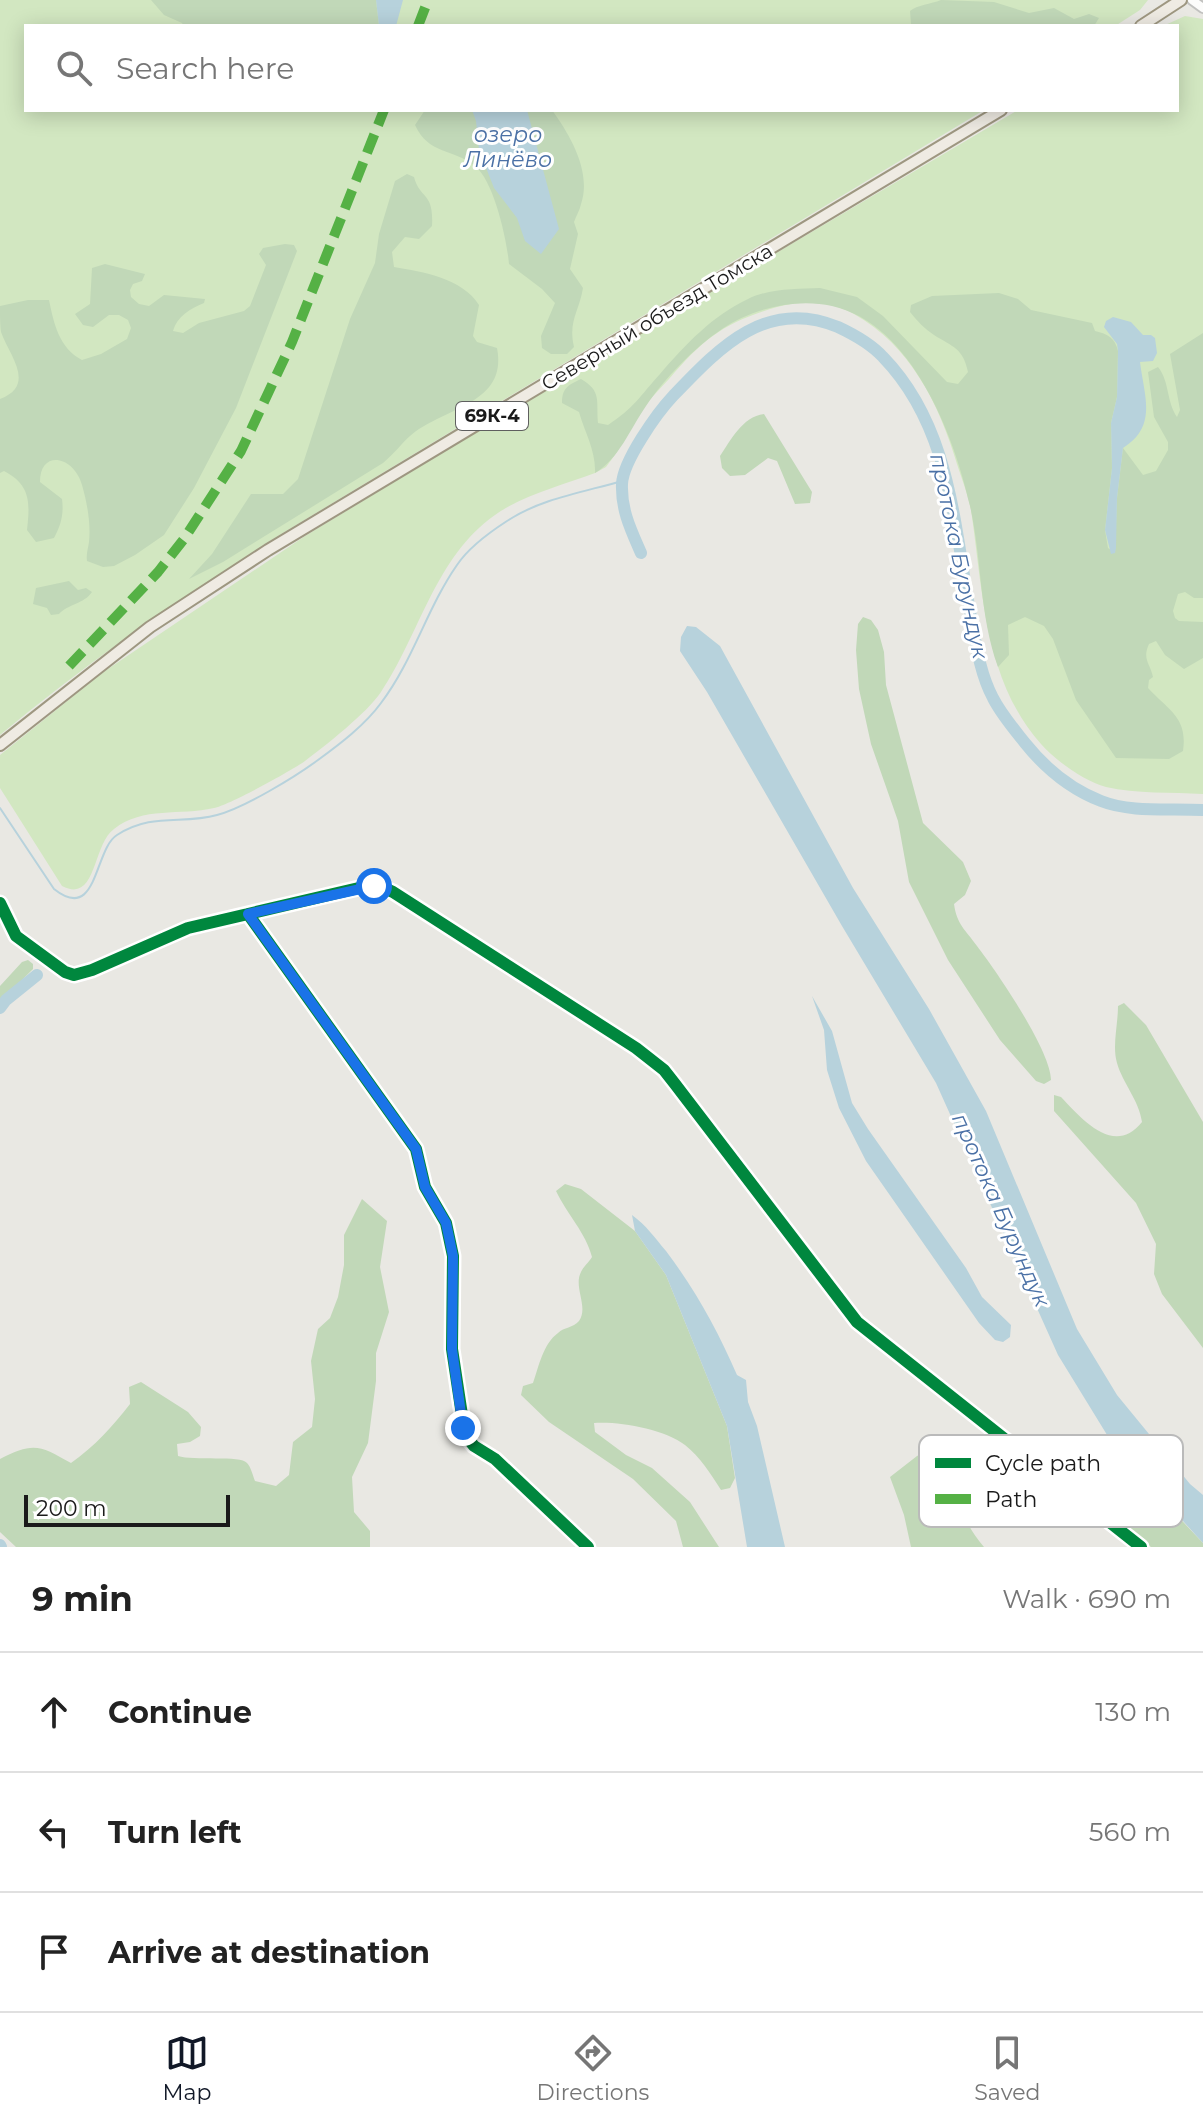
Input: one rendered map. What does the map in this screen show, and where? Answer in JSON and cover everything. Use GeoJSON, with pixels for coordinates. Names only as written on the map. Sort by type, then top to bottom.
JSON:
{"type":"FeatureCollection","features":[{"type":"Feature","properties":{"kind":"main road"},"geometry":{"type":"LineString","coordinates":[[1144,24],[1181,0]]}},
{"type":"Feature","properties":{"kind":"main road","name":"Северный объезд Томска"},"geometry":{"type":"LineString","coordinates":[[0,745],[150,627],[268,550],[998,112]]}},
{"type":"Feature","properties":{"kind":"street"},"geometry":{"type":"LineString","coordinates":[[1192,0],[1203,8]]}},
{"type":"Feature","properties":{"kind":"street"},"geometry":{"type":"LineString","coordinates":[[0,903],[16,936],[65,972],[74,975],[188,928],[363,887],[382,887],[516,968],[664,1070],[857,1322],[1000,1435]]}},
{"type":"Feature","properties":{"kind":"street"},"geometry":{"type":"LineString","coordinates":[[248,914],[416,1149],[425,1187],[446,1223],[452,1248],[452,1349],[465,1435],[474,1446],[495,1459],[588,1547]]}},
{"type":"Feature","properties":{"kind":"street"},"geometry":{"type":"LineString","coordinates":[[1116,1527],[1141,1547]]}},
{"type":"Feature","properties":{"kind":"green space"},"geometry":{"type":"Polygon","coordinates":[[[0,0],[1148,0],[1140,10],[1118,24],[24,24],[24,112],[981,112],[273,539],[133,633],[0,735],[0,0]]]}},
{"type":"Feature","properties":{"kind":"green space"},"geometry":{"type":"Polygon","coordinates":[[[151,0],[376,0],[379,24],[183,24],[164,15],[151,0]]]}},
{"type":"Feature","properties":{"kind":"green space"},"geometry":{"type":"Polygon","coordinates":[[[941,0],[994,2],[1029,13],[1054,8],[1074,19],[1089,14],[1099,18],[1095,24],[911,24],[910,11],[941,0]]]}},
{"type":"Feature","properties":{"kind":"green space"},"geometry":{"type":"Polygon","coordinates":[[[1185,16],[1203,19],[1203,794],[1106,787],[1071,770],[1041,744],[1022,719],[997,663],[983,603],[970,504],[950,442],[920,378],[891,342],[854,314],[836,306],[796,303],[743,319],[705,342],[648,402],[606,467],[518,501],[474,532],[443,574],[381,692],[356,719],[324,746],[287,772],[222,806],[149,814],[125,822],[107,837],[82,887],[73,889],[62,886],[0,788],[0,755],[102,673],[305,536],[1015,112],[1179,112],[1179,24],[1167,24],[1185,16]]]}},
{"type":"Feature","properties":{"kind":"green space"},"geometry":{"type":"Polygon","coordinates":[[[424,112],[553,112],[566,131],[584,179],[584,192],[574,222],[578,234],[570,269],[583,288],[573,323],[574,347],[567,354],[551,354],[542,348],[541,336],[555,303],[509,264],[498,212],[482,174],[466,160],[427,142],[415,125],[424,112]]]}},
{"type":"Feature","properties":{"kind":"green space"},"geometry":{"type":"Polygon","coordinates":[[[407,174],[414,177],[429,201],[432,226],[419,239],[405,237],[392,252],[394,267],[452,282],[472,296],[479,305],[473,336],[477,342],[497,348],[498,367],[493,382],[470,402],[410,436],[383,463],[223,562],[189,579],[212,554],[251,494],[283,494],[298,479],[350,319],[375,263],[379,234],[395,181],[407,174]]]}},
{"type":"Feature","properties":{"kind":"green space"},"geometry":{"type":"Polygon","coordinates":[[[294,245],[297,251],[236,408],[194,488],[164,535],[114,566],[103,567],[87,561],[89,521],[82,485],[72,468],[58,460],[45,464],[40,482],[62,499],[60,524],[54,538],[36,542],[27,530],[28,503],[24,489],[13,476],[4,471],[0,473],[0,399],[11,393],[19,378],[1,332],[0,306],[28,300],[49,300],[63,342],[82,360],[101,354],[127,339],[131,328],[128,320],[119,315],[109,315],[93,327],[83,325],[75,314],[90,304],[92,268],[105,264],[145,274],[142,281],[133,284],[130,290],[131,297],[139,304],[149,306],[164,295],[205,299],[204,303],[178,321],[173,331],[183,333],[199,323],[244,311],[250,306],[266,265],[259,254],[263,248],[294,245]]]}},
{"type":"Feature","properties":{"kind":"green space"},"geometry":{"type":"Polygon","coordinates":[[[820,288],[857,297],[883,316],[947,382],[958,384],[968,372],[963,358],[956,349],[918,322],[910,312],[911,305],[932,296],[999,293],[1018,299],[1031,310],[1092,323],[1095,331],[1110,337],[1118,351],[1117,397],[1111,423],[1112,468],[1105,530],[1108,548],[1115,553],[1123,448],[1143,475],[1156,471],[1168,450],[1168,442],[1154,417],[1148,372],[1158,367],[1162,373],[1177,417],[1180,410],[1170,354],[1203,333],[1203,598],[1194,598],[1185,592],[1178,594],[1173,611],[1179,621],[1203,622],[1203,658],[1184,669],[1165,655],[1156,641],[1149,644],[1146,654],[1153,677],[1149,680],[1148,688],[1179,722],[1184,739],[1183,751],[1169,759],[1116,758],[1076,700],[1053,639],[1044,626],[1025,617],[1008,625],[1009,655],[998,667],[987,627],[970,506],[953,447],[925,386],[907,358],[885,335],[860,317],[832,306],[790,304],[747,315],[722,329],[671,374],[611,460],[595,473],[592,450],[579,412],[562,403],[569,385],[581,379],[588,383],[597,397],[598,423],[608,425],[631,407],[690,342],[723,313],[765,293],[820,288]]]}},
{"type":"Feature","properties":{"kind":"green space"},"geometry":{"type":"Polygon","coordinates":[[[764,414],[812,492],[810,503],[795,504],[777,461],[768,458],[745,475],[730,476],[722,468],[720,456],[738,430],[749,420],[764,414]]]}},
{"type":"Feature","properties":{"kind":"green space"},"geometry":{"type":"Polygon","coordinates":[[[69,581],[78,590],[86,588],[92,592],[59,614],[51,615],[47,608],[33,604],[36,588],[69,581]]]}},
{"type":"Feature","properties":{"kind":"green space"},"geometry":{"type":"Polygon","coordinates":[[[863,617],[871,620],[878,630],[884,652],[886,685],[923,823],[963,862],[971,881],[965,895],[954,904],[957,917],[1033,1032],[1049,1067],[1051,1080],[1044,1084],[1036,1081],[1000,1040],[948,960],[909,882],[898,821],[871,744],[859,689],[856,650],[858,624],[863,617]]]}},
{"type":"Feature","properties":{"kind":"green space"},"geometry":{"type":"Polygon","coordinates":[[[28,960],[33,964],[33,969],[0,1002],[0,986],[22,962],[28,960]]]}},
{"type":"Feature","properties":{"kind":"green space"},"geometry":{"type":"Polygon","coordinates":[[[1124,1003],[1146,1025],[1203,1122],[1203,1348],[1162,1294],[1154,1274],[1156,1244],[1136,1203],[1054,1111],[1054,1095],[1061,1097],[1088,1124],[1110,1135],[1120,1136],[1131,1132],[1142,1122],[1116,1056],[1118,1006],[1124,1003]]]}},
{"type":"Feature","properties":{"kind":"green space"},"geometry":{"type":"Polygon","coordinates":[[[565,1184],[581,1189],[635,1231],[666,1275],[727,1426],[735,1478],[730,1488],[721,1490],[690,1450],[676,1439],[654,1430],[616,1423],[594,1423],[595,1432],[626,1455],[652,1468],[690,1502],[719,1547],[683,1547],[676,1521],[633,1479],[549,1422],[521,1395],[523,1386],[533,1383],[549,1343],[560,1331],[577,1323],[582,1315],[579,1278],[592,1257],[556,1191],[565,1184]]]}},
{"type":"Feature","properties":{"kind":"green space"},"geometry":{"type":"Polygon","coordinates":[[[362,1199],[387,1221],[380,1267],[389,1312],[376,1353],[376,1381],[368,1443],[352,1477],[354,1512],[370,1531],[370,1547],[16,1547],[0,1532],[0,1459],[21,1450],[37,1448],[71,1463],[117,1421],[130,1404],[129,1387],[141,1382],[188,1412],[201,1427],[200,1436],[177,1444],[178,1456],[243,1461],[250,1467],[255,1481],[276,1486],[289,1475],[293,1442],[312,1427],[315,1399],[311,1361],[318,1329],[330,1318],[338,1297],[344,1265],[344,1235],[362,1199]]]}},
{"type":"Feature","properties":{"kind":"green space"},"geometry":{"type":"Polygon","coordinates":[[[917,1456],[919,1527],[970,1527],[984,1547],[911,1547],[904,1515],[890,1477],[917,1456]]]}},
{"type":"Feature","properties":{"kind":"green space"},"geometry":{"type":"Polygon","coordinates":[[[1183,1522],[1203,1543],[1203,1547],[1151,1547],[1125,1527],[1183,1527],[1183,1522]]]}},
{"type":"Feature","properties":{"kind":"water"},"geometry":{"type":"Polygon","coordinates":[[[376,0],[403,0],[397,24],[379,24],[376,0]]]}},
{"type":"Feature","properties":{"kind":"water","name":"озеро Линёво"},"geometry":{"type":"Polygon","coordinates":[[[473,112],[528,112],[559,229],[541,254],[525,241],[517,218],[494,188],[479,150],[473,112]]]}},
{"type":"Feature","properties":{"kind":"water"},"geometry":{"type":"Polygon","coordinates":[[[1113,317],[1131,322],[1143,335],[1155,338],[1157,353],[1153,361],[1140,362],[1146,398],[1145,420],[1134,439],[1123,448],[1117,498],[1116,548],[1115,553],[1111,554],[1105,530],[1112,468],[1111,423],[1117,397],[1118,351],[1117,344],[1104,327],[1106,321],[1113,317]]]}},
{"type":"Feature","properties":{"kind":"water"},"geometry":{"type":"Polygon","coordinates":[[[687,626],[696,627],[720,646],[853,888],[929,1009],[986,1111],[1077,1329],[1117,1395],[1150,1435],[1107,1435],[1058,1355],[936,1083],[680,651],[681,637],[687,626]]]}},
{"type":"Feature","properties":{"kind":"water"},"geometry":{"type":"Polygon","coordinates":[[[812,996],[832,1031],[852,1103],[966,1268],[982,1297],[1011,1325],[1010,1337],[1003,1342],[995,1340],[979,1323],[866,1161],[839,1108],[827,1070],[824,1030],[812,996]]]}},
{"type":"Feature","properties":{"kind":"water"},"geometry":{"type":"Polygon","coordinates":[[[632,1215],[677,1266],[705,1311],[737,1375],[746,1380],[748,1402],[757,1426],[785,1547],[747,1547],[727,1426],[666,1275],[635,1231],[632,1215]]]}},
{"type":"Feature","properties":{"kind":"water"},"geometry":{"type":"Polygon","coordinates":[[[1183,1475],[1203,1495],[1203,1543],[1183,1521],[1183,1475]]]}},
{"type":"Feature","properties":{"kind":"waterway","name":"протока Бурундук"},"geometry":{"type":"LineString","coordinates":[[641,553],[625,511],[622,484],[634,451],[666,404],[726,345],[766,323],[788,318],[812,319],[838,327],[862,340],[883,357],[906,385],[923,414],[936,446],[954,513],[982,669],[993,698],[1008,721],[1050,769],[1090,796],[1125,807],[1203,810]]}},
{"type":"Feature","properties":{"kind":"waterway"},"geometry":{"type":"LineString","coordinates":[[0,808],[54,889],[68,897],[79,897],[87,891],[109,843],[117,835],[155,821],[204,818],[241,806],[296,775],[352,734],[375,711],[392,687],[457,565],[487,535],[534,507],[622,481]]}},
{"type":"Feature","properties":{"kind":"waterway"},"geometry":{"type":"LineString","coordinates":[[0,1008],[37,975]]}},
{"type":"Feature","properties":{"kind":"marked path"},"geometry":{"type":"LineString","coordinates":[[419,24],[428,0]]}},
{"type":"Feature","properties":{"kind":"marked path"},"geometry":{"type":"LineString","coordinates":[[69,666],[158,572],[184,539],[241,451],[292,342],[383,112]]}},
{"type":"Feature","properties":{"kind":"cycle path"},"geometry":{"type":"LineString","coordinates":[[0,903],[16,936],[65,972],[74,975],[188,928],[363,887],[382,887],[393,892],[636,1048],[664,1070],[857,1322],[1000,1435]]}},
{"type":"Feature","properties":{"kind":"cycle path"},"geometry":{"type":"LineString","coordinates":[[248,914],[416,1149],[425,1187],[446,1223],[453,1256],[452,1349],[465,1435],[474,1446],[495,1459],[588,1547]]}},
{"type":"Feature","properties":{"kind":"cycle path"},"geometry":{"type":"LineString","coordinates":[[1116,1527],[1141,1547]]}},
{"type":"Feature","properties":{"kind":"route"},"geometry":{"type":"LineString","coordinates":[[374,886],[248,914],[416,1149],[425,1187],[446,1223],[453,1256],[452,1349],[463,1428]]}}]}
